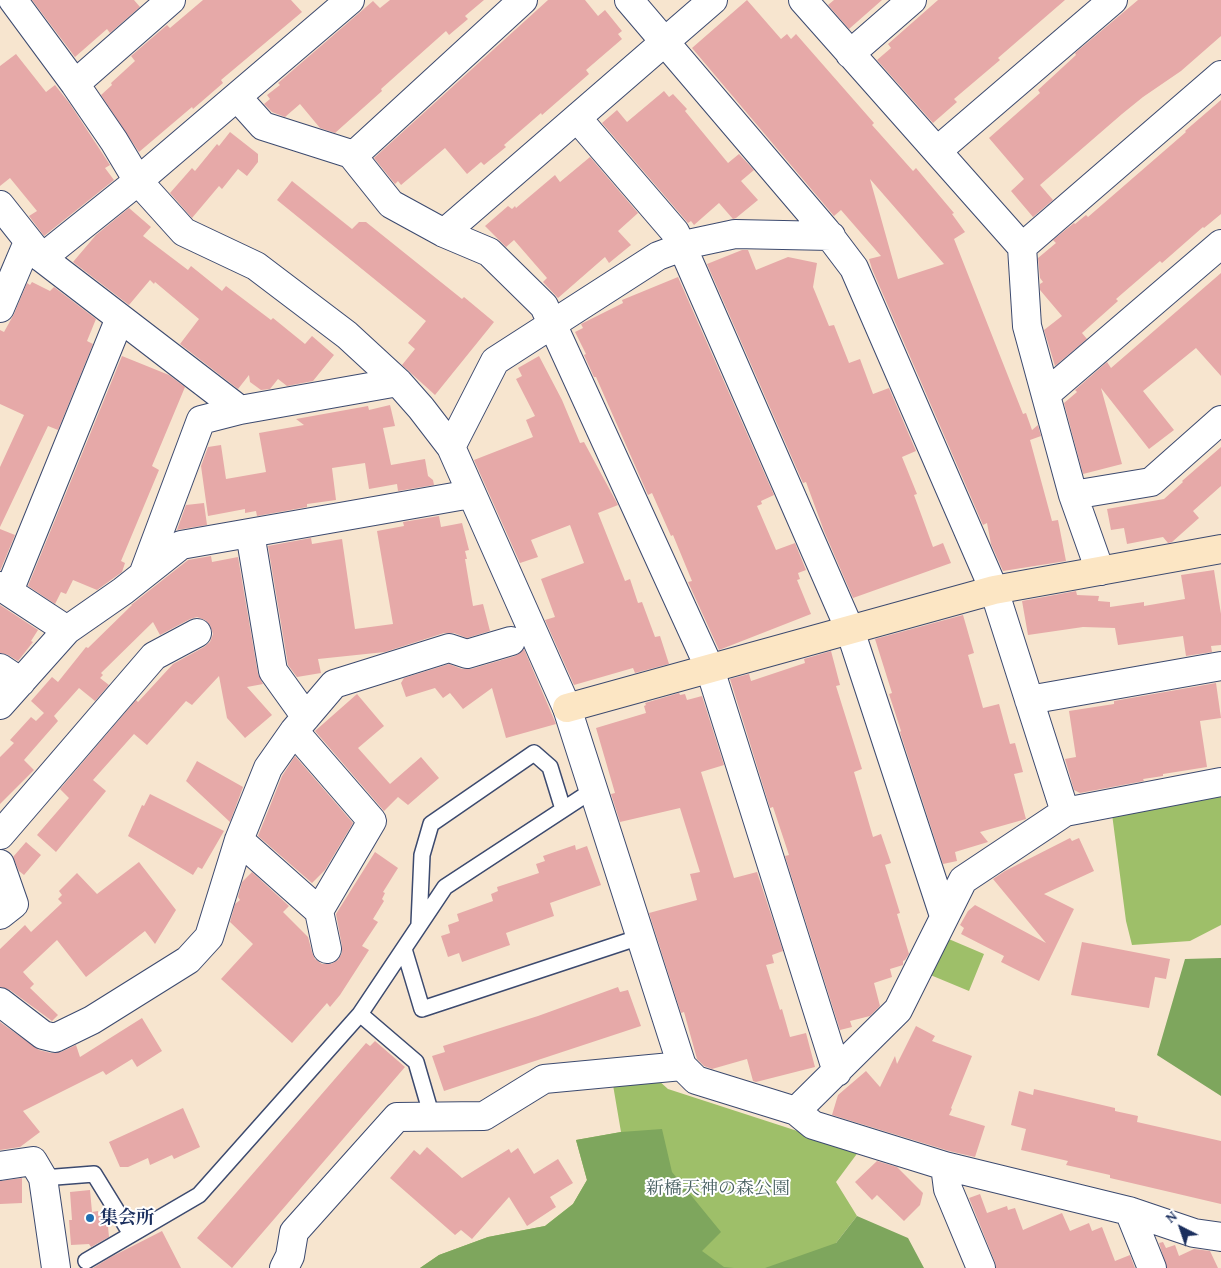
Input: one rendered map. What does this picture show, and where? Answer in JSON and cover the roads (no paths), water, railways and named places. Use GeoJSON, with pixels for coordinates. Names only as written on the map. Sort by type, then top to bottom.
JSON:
{"type":"FeatureCollection","features":[{"type":"Feature","properties":{"kind":"street"},"geometry":{"type":"LineString","coordinates":[[13,0],[114,141],[138,181],[184,232],[256,266],[346,335],[398,382],[451,447],[471,494],[522,637],[567,708],[682,1066],[696,1080],[796,1111],[813,1125],[945,1166],[1129,1211],[1194,1233],[1221,1237]]}},
{"type":"Feature","properties":{"kind":"street"},"geometry":{"type":"LineString","coordinates":[[74,84],[171,0]]}},
{"type":"Feature","properties":{"kind":"street"},"geometry":{"type":"LineString","coordinates":[[0,308],[35,250],[138,181],[350,0]]}},
{"type":"Feature","properties":{"kind":"street"},"geometry":{"type":"LineString","coordinates":[[352,156],[523,0]]}},
{"type":"Feature","properties":{"kind":"street"},"geometry":{"type":"LineString","coordinates":[[629,0],[831,236],[854,268],[994,590],[1066,812]]}},
{"type":"Feature","properties":{"kind":"street"},"geometry":{"type":"LineString","coordinates":[[444,233],[713,0]]}},
{"type":"Feature","properties":{"kind":"street"},"geometry":{"type":"LineString","coordinates":[[804,0],[1022,246],[1027,326],[1073,495],[1100,571]]}},
{"type":"Feature","properties":{"kind":"street"},"geometry":{"type":"LineString","coordinates":[[850,54],[912,0]]}},
{"type":"Feature","properties":{"kind":"street"},"geometry":{"type":"LineString","coordinates":[[937,151],[1113,0]]}},
{"type":"Feature","properties":{"kind":"street"},"geometry":{"type":"LineString","coordinates":[[1022,246],[1221,76]]}},
{"type":"Feature","properties":{"kind":"street"},"geometry":{"type":"LineString","coordinates":[[237,97],[264,126],[352,156],[391,204],[444,233],[489,252],[544,306],[710,668],[837,1072]]}},
{"type":"Feature","properties":{"kind":"street"},"geometry":{"type":"LineString","coordinates":[[577,118],[675,232],[682,246],[850,630],[944,916]]}},
{"type":"Feature","properties":{"kind":"street"},"geometry":{"type":"LineString","coordinates":[[0,205],[35,250],[240,410]]}},
{"type":"Feature","properties":{"kind":"street"},"geometry":{"type":"LineString","coordinates":[[451,447],[495,361],[658,256],[693,242],[735,234],[831,236]]}},
{"type":"Feature","properties":{"kind":"street"},"geometry":{"type":"LineString","coordinates":[[1046,394],[1221,244]]}},
{"type":"Feature","properties":{"kind":"street"},"geometry":{"type":"LineString","coordinates":[[67,630],[4,589],[120,318]]}},
{"type":"Feature","properties":{"kind":"street"},"geometry":{"type":"LineString","coordinates":[[143,575],[201,420],[240,410],[398,382]]}},
{"type":"Feature","properties":{"kind":"street"},"geometry":{"type":"LineString","coordinates":[[1073,495],[1151,482],[1221,420]]}},
{"type":"Feature","properties":{"kind":"street"},"geometry":{"type":"LineString","coordinates":[[0,705],[11,675],[67,630],[181,545],[471,494]]}},
{"type":"Feature","properties":{"kind":"street"},"geometry":{"type":"LineString","coordinates":[[250,533],[273,672],[300,724],[372,822],[319,911]]}},
{"type":"Feature","properties":{"kind":"street"},"geometry":{"type":"LineString","coordinates":[[567,708],[994,590],[1221,549]]}},
{"type":"Feature","properties":{"kind":"street"},"geometry":{"type":"LineString","coordinates":[[0,835],[154,656],[197,633]]}},
{"type":"Feature","properties":{"kind":"street"},"geometry":{"type":"LineString","coordinates":[[0,1002],[42,1035],[55,1038],[92,1020],[188,960],[209,937],[239,840],[268,768],[300,724],[334,684],[449,648],[467,654],[522,637]]}},
{"type":"Feature","properties":{"kind":"street"},"geometry":{"type":"LineString","coordinates":[[1029,700],[1221,666]]}},
{"type":"Feature","properties":{"kind":"street"},"geometry":{"type":"LineString","coordinates":[[796,1111],[898,1010],[963,880],[1066,812],[1221,782]]}},
{"type":"Feature","properties":{"kind":"street"},"geometry":{"type":"LineString","coordinates":[[239,840],[319,911],[327,949]]}},
{"type":"Feature","properties":{"kind":"street"},"geometry":{"type":"LineString","coordinates":[[0,864],[14,904],[0,915]]}},
{"type":"Feature","properties":{"kind":"street"},"geometry":{"type":"LineString","coordinates":[[284,1268],[290,1256],[294,1232],[397,1117],[484,1116],[544,1078],[682,1066]]}},
{"type":"Feature","properties":{"kind":"street"},"geometry":{"type":"LineString","coordinates":[[0,1166],[33,1161],[43,1178],[56,1268]]}},
{"type":"Feature","properties":{"kind":"street"},"geometry":{"type":"LineString","coordinates":[[945,1166],[948,1189],[981,1268]]}},
{"type":"Feature","properties":{"kind":"street"},"geometry":{"type":"LineString","coordinates":[[1129,1211],[1152,1268]]}},
{"type":"Feature","properties":{"kind":"lane"},"geometry":{"type":"LineString","coordinates":[[419,926],[422,855],[431,824],[534,753],[550,768],[563,810]]}},
{"type":"Feature","properties":{"kind":"lane"},"geometry":{"type":"LineString","coordinates":[[86,1261],[199,1195],[360,1014],[445,887],[593,790]]}},
{"type":"Feature","properties":{"kind":"lane"},"geometry":{"type":"LineString","coordinates":[[404,949],[422,1009],[640,937]]}},
{"type":"Feature","properties":{"kind":"lane"},"geometry":{"type":"LineString","coordinates":[[360,1014],[416,1062],[432,1117]]}},
{"type":"Feature","properties":{"kind":"lane"},"geometry":{"type":"LineString","coordinates":[[43,1178],[94,1174],[131,1234]]}},
{"type":"Feature","properties":{"kind":"place","name":"集会所"},"geometry":{"type":"Point","coordinates":[90,1218]}},
{"type":"Feature","properties":{"kind":"park label","name":"新橋天神の森公園"},"geometry":{"type":"Point","coordinates":[718,1189]}}]}
